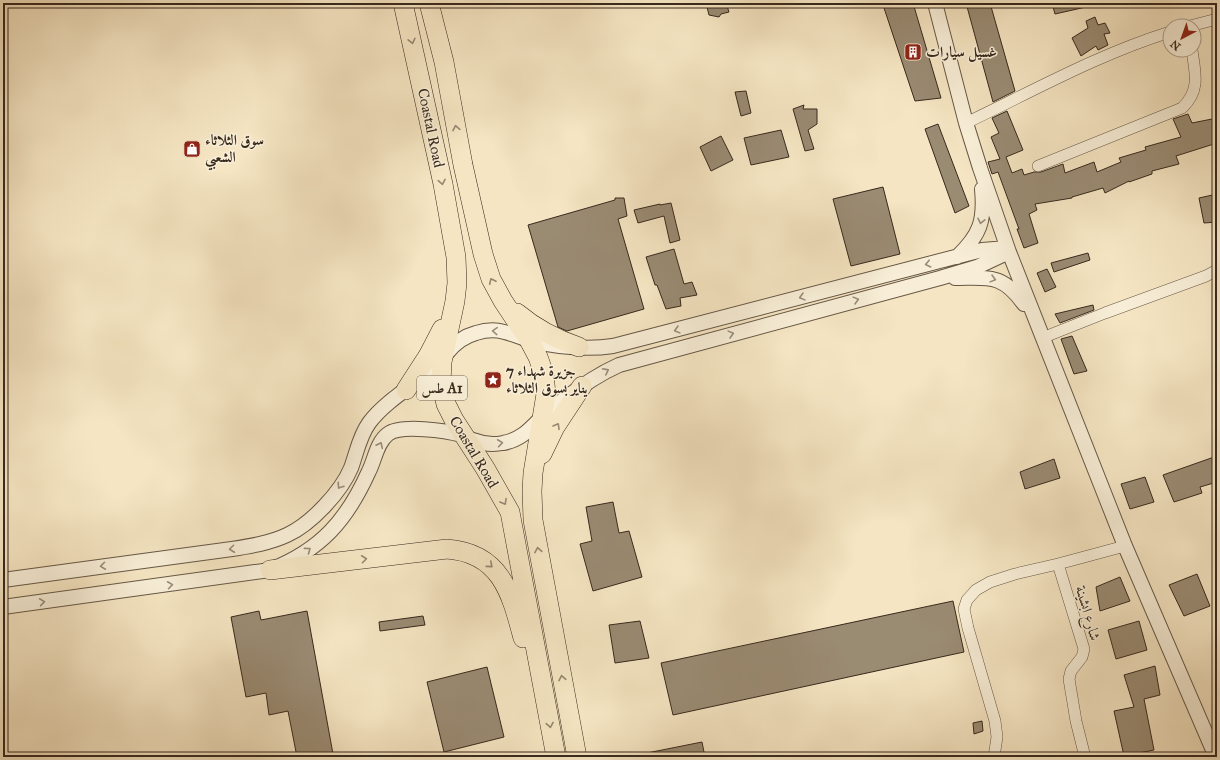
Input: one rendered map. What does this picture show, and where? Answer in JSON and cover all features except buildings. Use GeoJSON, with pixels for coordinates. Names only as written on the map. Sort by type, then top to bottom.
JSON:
{"type":"FeatureCollection","features":[{"type":"Feature","properties":{"kind":"highway","name":"Coastal Road"},"geometry":{"type":"LineString","coordinates":[[403,3],[443,184],[456,257],[457,282],[455,301],[442,362],[441,382],[446,404],[454,420],[485,468],[510,512],[556,757]]}},
{"type":"Feature","properties":{"kind":"highway","name":"Coastal Road"},"geometry":{"type":"LineString","coordinates":[[429,3],[444,62],[483,254],[491,279],[503,301],[529,340],[538,357],[544,374],[546,394],[533,473],[533,520],[577,757]]}},
{"type":"Feature","properties":{"kind":"highway"},"geometry":{"type":"LineString","coordinates":[[406,390],[428,356],[455,301]]}},
{"type":"Feature","properties":{"kind":"highway"},"geometry":{"type":"LineString","coordinates":[[503,301],[535,327],[562,341],[579,347]]}},
{"type":"Feature","properties":{"kind":"highway"},"geometry":{"type":"LineString","coordinates":[[533,473],[555,427],[582,386]]}},
{"type":"Feature","properties":{"kind":"highway"},"geometry":{"type":"LineString","coordinates":[[270,570],[447,549],[467,552],[476,556],[493,567],[505,583],[534,674],[546,701]]}},
{"type":"Feature","properties":{"kind":"street"},"geometry":{"type":"LineString","coordinates":[[935,3],[966,123],[1008,250],[1125,546],[1216,757]]}},
{"type":"Feature","properties":{"kind":"street"},"geometry":{"type":"LineString","coordinates":[[1202,23],[1217,19]]}},
{"type":"Feature","properties":{"kind":"street"},"geometry":{"type":"LineString","coordinates":[[966,123],[1104,56],[1143,40],[1162,34]]}},
{"type":"Feature","properties":{"kind":"street"},"geometry":{"type":"LineString","coordinates":[[1038,166],[1182,108],[1190,100],[1194,90],[1195,80],[1193,58]]}},
{"type":"Feature","properties":{"kind":"street"},"geometry":{"type":"LineString","coordinates":[[957,257],[979,231],[981,224],[983,201],[980,168]]}},
{"type":"Feature","properties":{"kind":"street"},"geometry":{"type":"LineString","coordinates":[[3,580],[232,549],[260,544],[288,534],[309,520],[328,502],[340,486],[350,468],[358,444],[369,424],[382,408],[442,362],[448,352],[456,344],[476,333],[487,330],[498,330],[509,332],[529,340],[550,344],[601,348],[990,248],[1008,250]]}},
{"type":"Feature","properties":{"kind":"street"},"geometry":{"type":"LineString","coordinates":[[3,607],[270,570],[305,552],[337,525],[354,502],[370,470],[381,442],[389,433],[406,428],[463,435],[482,443],[502,444],[521,437],[582,386],[606,370],[619,364],[940,278],[983,265],[1008,250]]}},
{"type":"Feature","properties":{"kind":"street"},"geometry":{"type":"LineString","coordinates":[[1042,338],[1105,312],[1206,276],[1217,270]]}},
{"type":"Feature","properties":{"kind":"street"},"geometry":{"type":"LineString","coordinates":[[940,278],[984,277],[1002,282],[1017,294],[1034,317]]}},
{"type":"Feature","properties":{"kind":"street"},"geometry":{"type":"LineString","coordinates":[[994,757],[997,737],[995,721],[968,628],[964,609],[967,600],[976,590],[990,582],[1015,574],[1125,546]]}},
{"type":"Feature","properties":{"kind":"street","name":"شارع ابشينة"},"geometry":{"type":"LineString","coordinates":[[1058,564],[1084,649],[1082,657],[1071,671],[1069,679],[1076,721],[1085,757]]}},
{"type":"Feature","properties":{"kind":"place","name":"غسيل سيارات"},"geometry":{"type":"Point","coordinates":[913,52]}},
{"type":"Feature","properties":{"kind":"place","name":"سوق الثلاثاء الشعبي"},"geometry":{"type":"Point","coordinates":[192,149]}},
{"type":"Feature","properties":{"kind":"place","name":"جزيرة شهداء 7 يناير بسوق الثلاثاء"},"geometry":{"type":"Point","coordinates":[493,380]}}]}
